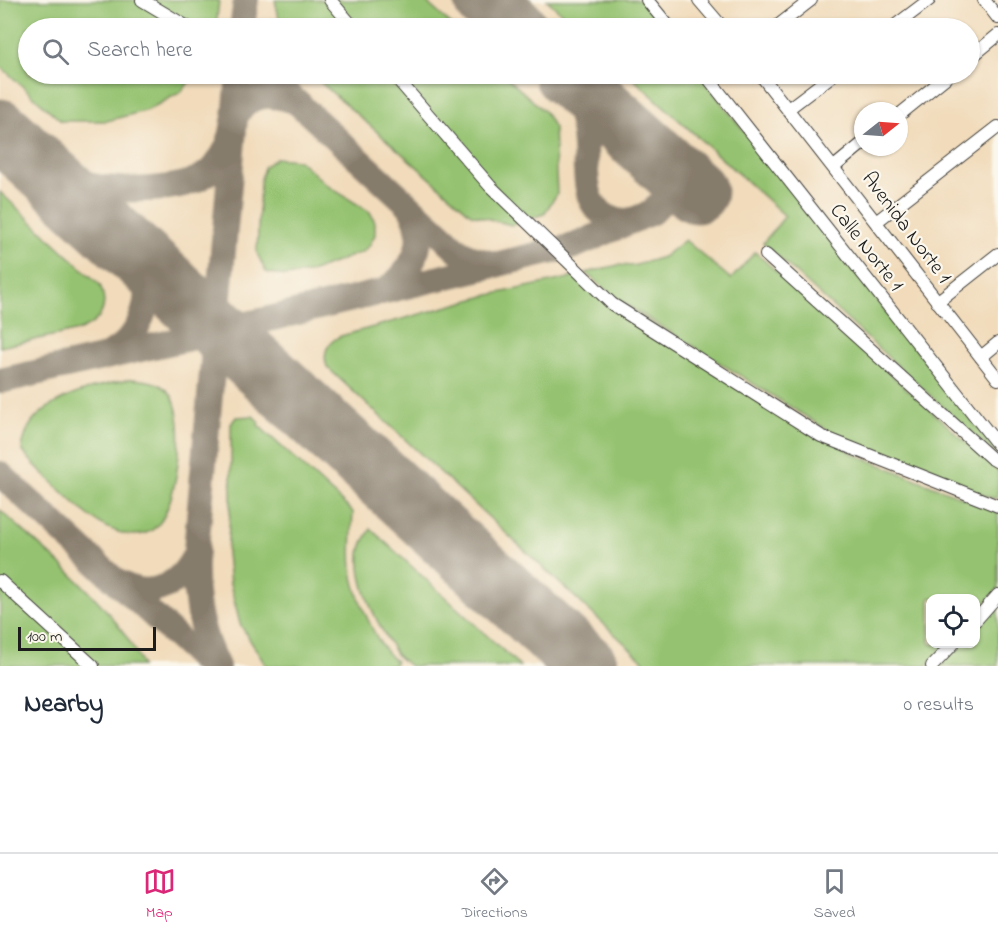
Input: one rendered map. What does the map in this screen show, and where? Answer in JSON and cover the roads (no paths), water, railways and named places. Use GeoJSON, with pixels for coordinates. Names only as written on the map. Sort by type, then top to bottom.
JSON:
{"type":"FeatureCollection","features":[{"type":"Feature","properties":{"kind":"street"},"geometry":{"type":"LineString","coordinates":[[142,0],[172,18]]}},
{"type":"Feature","properties":{"kind":"street"},"geometry":{"type":"LineString","coordinates":[[330,0],[345,18]]}},
{"type":"Feature","properties":{"kind":"street"},"geometry":{"type":"LineString","coordinates":[[647,0],[662,18]]}},
{"type":"Feature","properties":{"kind":"street"},"geometry":{"type":"LineString","coordinates":[[699,0],[714,18]]}},
{"type":"Feature","properties":{"kind":"street"},"geometry":{"type":"LineString","coordinates":[[788,18],[811,0]]}},
{"type":"Feature","properties":{"kind":"street"},"geometry":{"type":"LineString","coordinates":[[905,18],[928,0]]}},
{"type":"Feature","properties":{"kind":"street"},"geometry":{"type":"LineString","coordinates":[[984,0],[998,18]]}},
{"type":"Feature","properties":{"kind":"street"},"geometry":{"type":"LineString","coordinates":[[980,49],[998,35]]}},
{"type":"Feature","properties":{"kind":"street"},"geometry":{"type":"LineString","coordinates":[[402,84],[490,186],[612,304],[821,436],[998,506]]}},
{"type":"Feature","properties":{"kind":"street","name":"Calle Norte 1"},"geometry":{"type":"LineString","coordinates":[[713,84],[998,446]]}},
{"type":"Feature","properties":{"kind":"street","name":"Avenida Norte 1"},"geometry":{"type":"LineString","coordinates":[[768,84],[998,379]]}},
{"type":"Feature","properties":{"kind":"street"},"geometry":{"type":"LineString","coordinates":[[788,109],[821,84]]}},
{"type":"Feature","properties":{"kind":"street"},"geometry":{"type":"LineString","coordinates":[[908,108],[938,84]]}},
{"type":"Feature","properties":{"kind":"street"},"geometry":{"type":"LineString","coordinates":[[876,222],[998,127]]}},
{"type":"Feature","properties":{"kind":"street"},"geometry":{"type":"LineString","coordinates":[[834,167],[854,150]]}},
{"type":"Feature","properties":{"kind":"street"},"geometry":{"type":"LineString","coordinates":[[937,302],[998,254]]}},
{"type":"Feature","properties":{"kind":"street"},"geometry":{"type":"LineString","coordinates":[[766,255],[998,462]]}},
{"type":"Feature","properties":{"kind":"street"},"geometry":{"type":"LineString","coordinates":[[981,357],[998,344]]}},
{"type":"Feature","properties":{"kind":"street"},"geometry":{"type":"LineString","coordinates":[[0,581],[93,666]]}},
{"type":"Feature","properties":{"kind":"street"},"geometry":{"type":"LineString","coordinates":[[980,615],[998,596]]}},
{"type":"Feature","properties":{"kind":"street"},"geometry":{"type":"LineString","coordinates":[[932,666],[949,648]]}}]}
